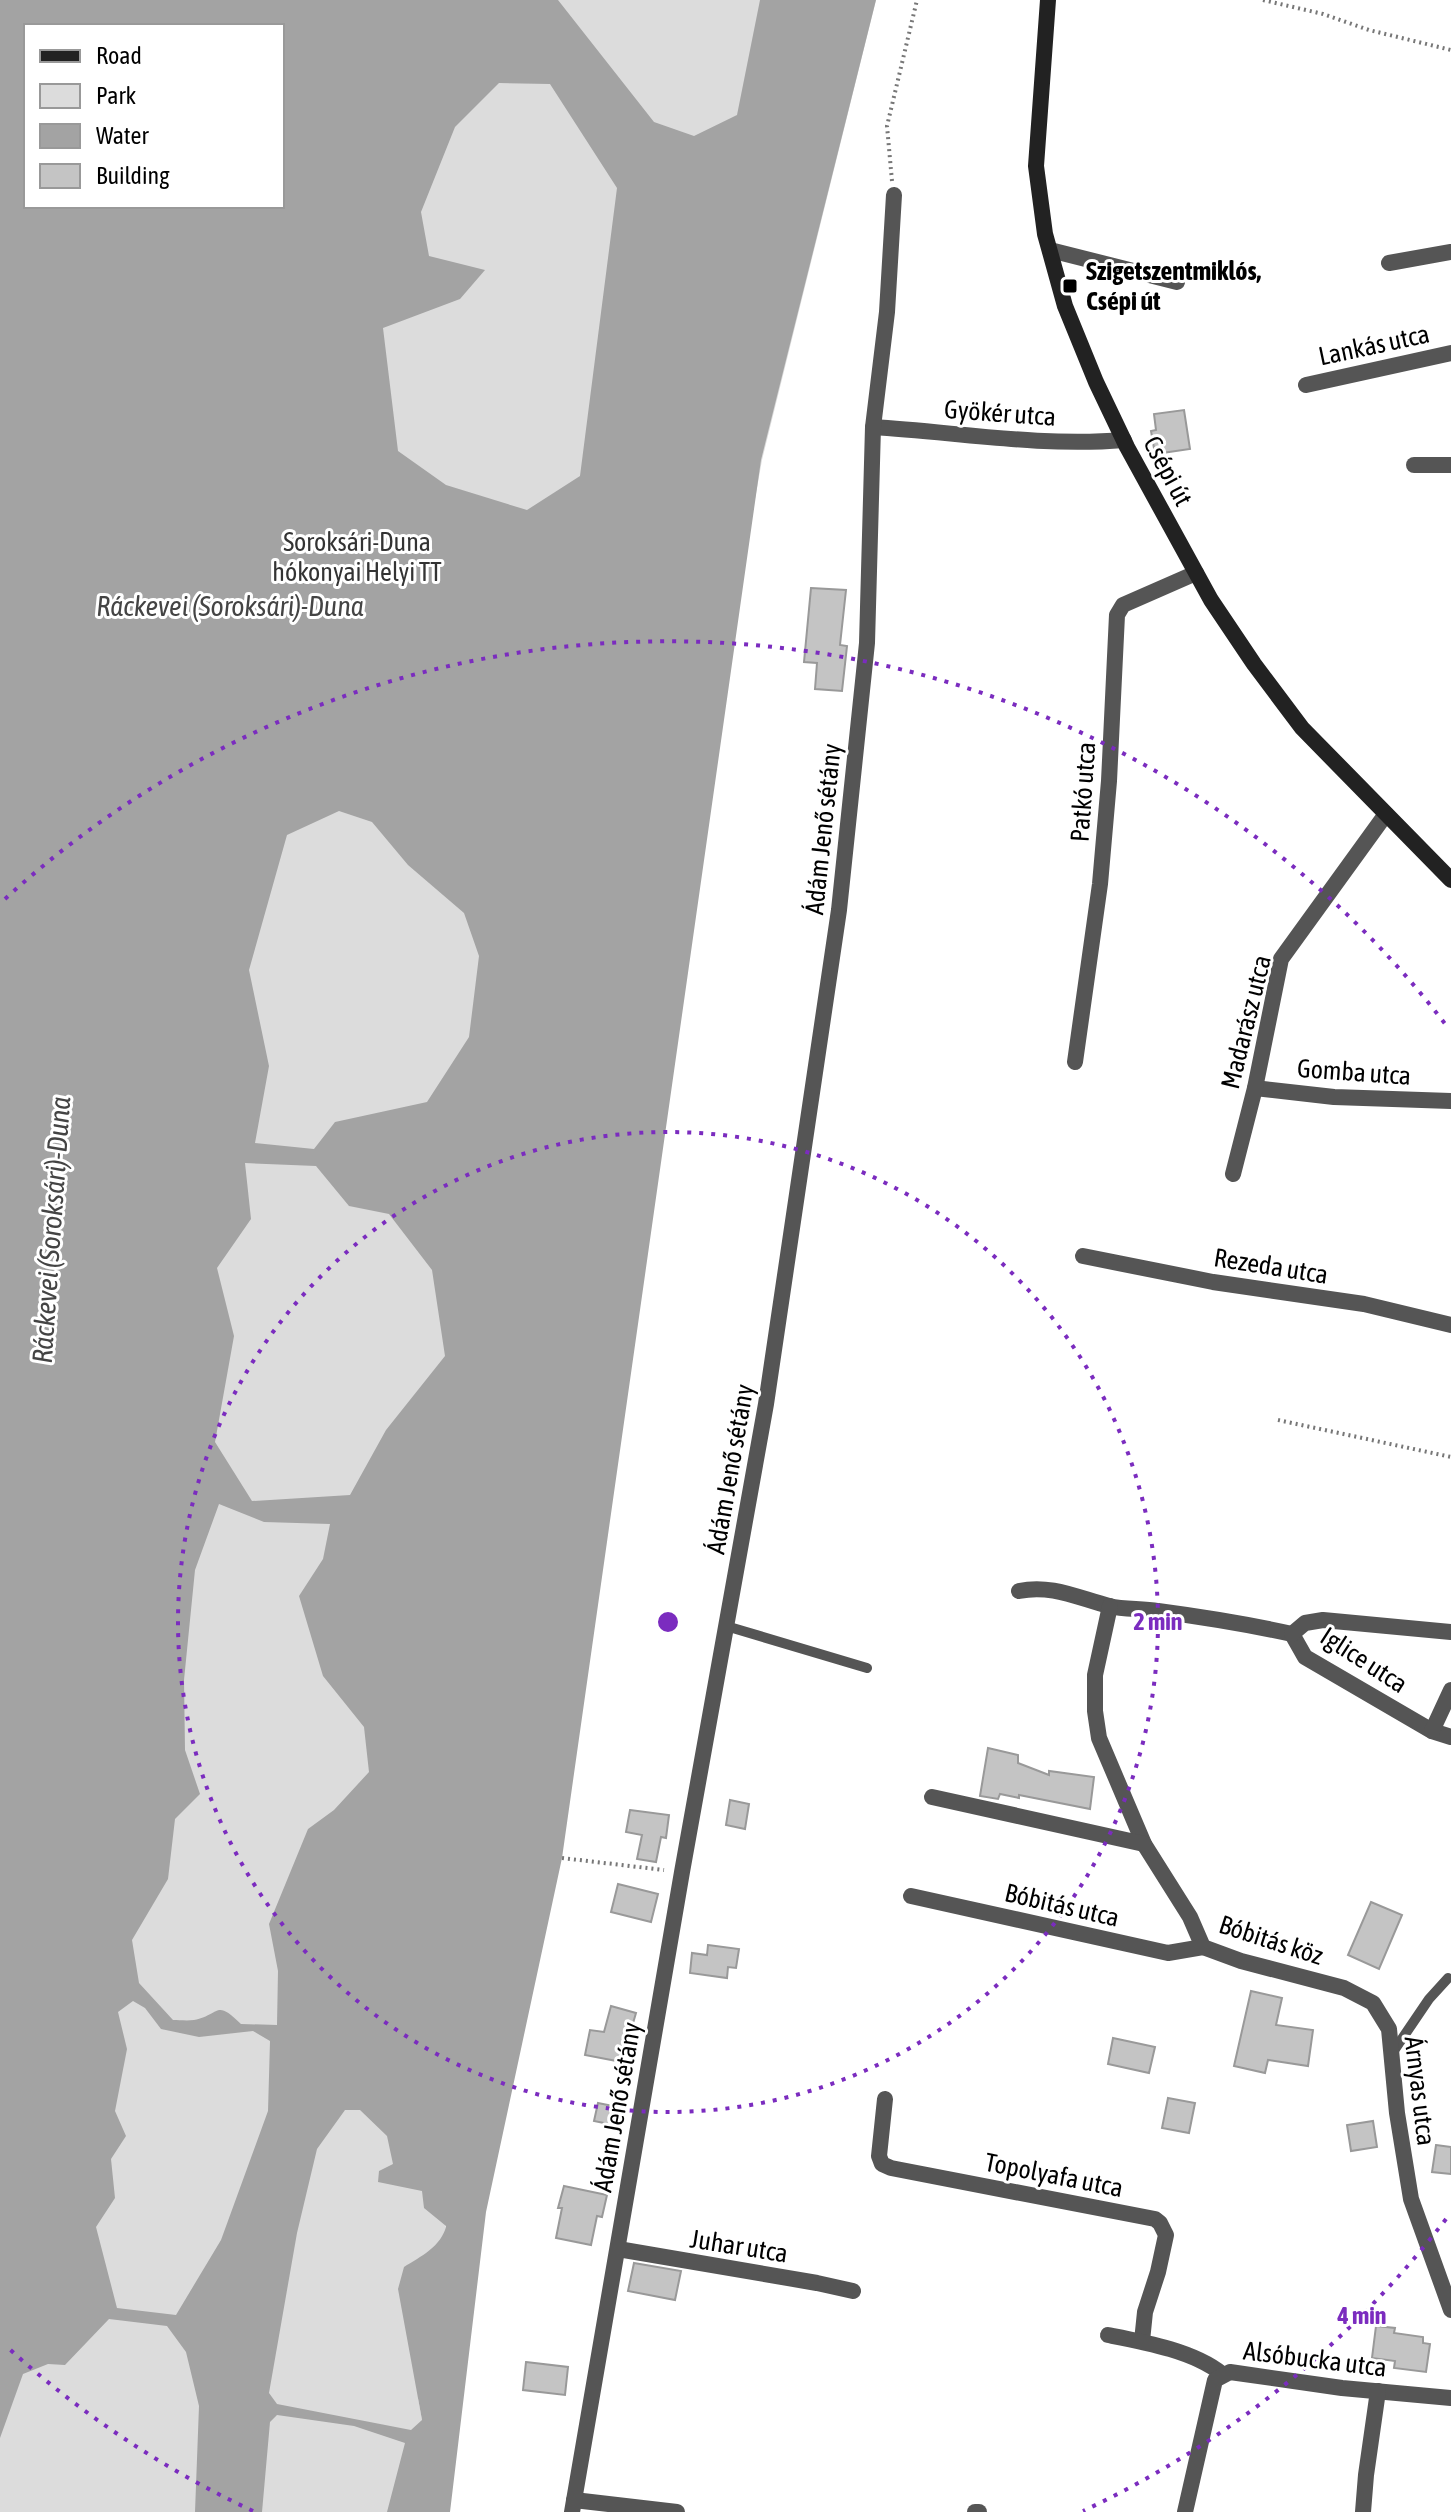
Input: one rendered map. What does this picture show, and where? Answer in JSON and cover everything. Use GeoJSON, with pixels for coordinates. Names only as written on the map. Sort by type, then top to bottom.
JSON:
{"type":"FeatureCollection","features":[{"type":"Feature","properties":{"kind":"street","name":"Csépi út"},"geometry":{"type":"LineString","coordinates":[[1048,0],[1036,166],[1045,234],[1065,306],[1096,382],[1196,573],[1233,633],[1302,728],[1451,880]]}},
{"type":"Feature","properties":{"kind":"street","name":"Ádám Jenő sétány"},"geometry":{"type":"LineString","coordinates":[[573,2506],[766,1404],[839,910],[867,643],[873,427],[887,312],[894,195]]}},
{"type":"Feature","properties":{"kind":"street"},"geometry":{"type":"LineString","coordinates":[[1050,250],[1177,282]]}},
{"type":"Feature","properties":{"kind":"street"},"geometry":{"type":"LineString","coordinates":[[1389,263],[1451,252]]}},
{"type":"Feature","properties":{"kind":"street","name":"Lankás utca"},"geometry":{"type":"LineString","coordinates":[[1306,385],[1451,353]]}},
{"type":"Feature","properties":{"kind":"street","name":"Gyökér utca"},"geometry":{"type":"LineString","coordinates":[[873,427],[1093,443],[1124,440]]}},
{"type":"Feature","properties":{"kind":"street"},"geometry":{"type":"LineString","coordinates":[[1414,465],[1451,465]]}},
{"type":"Feature","properties":{"kind":"street","name":"Patkó utca"},"geometry":{"type":"LineString","coordinates":[[1075,1062],[1103,855],[1117,615],[1123,605],[1196,573]]}},
{"type":"Feature","properties":{"kind":"street","name":"Madarász utca"},"geometry":{"type":"LineString","coordinates":[[1233,1174],[1255,1088],[1281,959],[1386,814]]}},
{"type":"Feature","properties":{"kind":"street","name":"Gomba utca"},"geometry":{"type":"LineString","coordinates":[[1255,1088],[1334,1097],[1451,1101]]}},
{"type":"Feature","properties":{"kind":"street","name":"Rezeda utca"},"geometry":{"type":"LineString","coordinates":[[1083,1256],[1213,1282],[1364,1304],[1451,1325]]}},
{"type":"Feature","properties":{"kind":"street","name":"Iglice utca"},"geometry":{"type":"LineString","coordinates":[[1019,1591],[1033,1588],[1063,1592],[1110,1606],[1153,1610],[1292,1634],[1305,1657],[1432,1731],[1451,1737]]}},
{"type":"Feature","properties":{"kind":"street","name":"Bóbitás köz"},"geometry":{"type":"LineString","coordinates":[[1110,1606],[1095,1675],[1099,1738],[1144,1844],[1190,1917],[1203,1947],[1241,1961],[1344,1988]]}},
{"type":"Feature","properties":{"kind":"street"},"geometry":{"type":"LineString","coordinates":[[1292,1634],[1305,1623],[1323,1620],[1451,1632]]}},
{"type":"Feature","properties":{"kind":"street"},"geometry":{"type":"LineString","coordinates":[[1432,1731],[1451,1690]]}},
{"type":"Feature","properties":{"kind":"street"},"geometry":{"type":"LineString","coordinates":[[932,1797],[1144,1844]]}},
{"type":"Feature","properties":{"kind":"street","name":"Bóbitás utca"},"geometry":{"type":"LineString","coordinates":[[911,1896],[1168,1953],[1203,1947]]}},
{"type":"Feature","properties":{"kind":"street","name":"Árnyas utca"},"geometry":{"type":"LineString","coordinates":[[1344,1988],[1373,2003],[1389,2029],[1397,2113],[1411,2199],[1451,2310]]}},
{"type":"Feature","properties":{"kind":"street","name":"Topolyafa utca"},"geometry":{"type":"LineString","coordinates":[[885,2099],[879,2156],[882,2164],[1155,2219],[1160,2223],[1166,2235],[1145,2312],[1142,2341]]}},
{"type":"Feature","properties":{"kind":"street","name":"Juhar utca"},"geometry":{"type":"LineString","coordinates":[[618,2249],[853,2291]]}},
{"type":"Feature","properties":{"kind":"street"},"geometry":{"type":"LineString","coordinates":[[1108,2335],[1142,2341],[1209,2363],[1222,2374]]}},
{"type":"Feature","properties":{"kind":"street","name":"Alsóbucka utca"},"geometry":{"type":"LineString","coordinates":[[1185,2512],[1215,2380],[1222,2374],[1230,2372],[1451,2398]]}},
{"type":"Feature","properties":{"kind":"street"},"geometry":{"type":"LineString","coordinates":[[1363,2512],[1378,2391]]}},
{"type":"Feature","properties":{"kind":"street"},"geometry":{"type":"LineString","coordinates":[[573,2506],[677,2512]]}},
{"type":"Feature","properties":{"kind":"lane"},"geometry":{"type":"LineString","coordinates":[[726,1626],[867,1668]]}},
{"type":"Feature","properties":{"kind":"lane"},"geometry":{"type":"LineString","coordinates":[[1390,2056],[1429,1999],[1448,1978]]}},
{"type":"Feature","properties":{"kind":"path"},"geometry":{"type":"LineString","coordinates":[[894,195],[887,126],[917,0]]}},
{"type":"Feature","properties":{"kind":"path"},"geometry":{"type":"LineString","coordinates":[[1263,0],[1451,50]]}},
{"type":"Feature","properties":{"kind":"path"},"geometry":{"type":"LineString","coordinates":[[1278,1420],[1451,1457]]}},
{"type":"Feature","properties":{"kind":"path"},"geometry":{"type":"LineString","coordinates":[[562,1858],[682,1872]]}},
{"type":"Feature","properties":{"kind":"green space","name":"Ráckevei (Soroksári)-Duna"},"geometry":{"type":"Polygon","coordinates":[[[0,0],[876,0],[762,460],[444,2235],[418,2398],[422,2420],[407,2512],[0,2512],[0,0]]]}},
{"type":"Feature","properties":{"kind":"water","name":"Ráckevei (Soroksári)-Duna"},"geometry":{"type":"Polygon","coordinates":[[[0,0],[558,0],[654,122],[694,136],[737,115],[760,0],[876,0],[761,460],[562,1858],[486,2212],[450,2512],[387,2512],[405,2443],[354,2426],[277,2415],[270,2422],[262,2512],[195,2512],[199,2406],[186,2352],[167,2326],[109,2319],[65,2365],[48,2364],[23,2374],[0,2438],[0,0]],[[499,83],[455,127],[421,212],[429,256],[485,270],[460,299],[383,328],[398,451],[446,485],[527,510],[580,476],[617,188],[550,84],[499,83]],[[339,811],[287,835],[249,970],[269,1066],[255,1143],[314,1149],[335,1122],[427,1102],[469,1037],[479,956],[464,913],[408,865],[372,822],[339,811]],[[245,1163],[251,1219],[217,1268],[234,1336],[215,1442],[252,1501],[350,1495],[386,1430],[445,1356],[432,1270],[389,1214],[349,1206],[316,1166],[245,1163]],[[219,1504],[195,1570],[184,1680],[185,1750],[200,1794],[175,1819],[168,1879],[132,1940],[139,1983],[173,2020],[194,2020],[222,2010],[241,2024],[277,2025],[278,1971],[269,1924],[308,1829],[334,1810],[369,1772],[364,1727],[323,1676],[299,1596],[323,1559],[330,1524],[264,1522],[219,1504]],[[133,2001],[118,2012],[127,2049],[115,2111],[126,2136],[111,2159],[115,2198],[96,2227],[117,2308],[176,2315],[221,2240],[268,2111],[270,2041],[253,2031],[199,2037],[161,2029],[145,2008],[133,2001]],[[345,2110],[317,2149],[297,2233],[269,2393],[277,2404],[411,2430],[422,2420],[398,2289],[404,2267],[435,2245],[446,2226],[424,2208],[422,2191],[378,2182],[379,2171],[393,2164],[387,2136],[360,2110],[345,2110]]]}},
{"type":"Feature","properties":{"kind":"building"},"geometry":{"type":"Polygon","coordinates":[[[1184,410],[1190,449],[1155,454],[1151,431],[1156,430],[1154,414],[1184,410]]]}},
{"type":"Feature","properties":{"kind":"building"},"geometry":{"type":"Polygon","coordinates":[[[811,588],[846,590],[840,645],[847,646],[842,691],[815,689],[817,663],[804,662],[811,588]]]}},
{"type":"Feature","properties":{"kind":"building"},"geometry":{"type":"Polygon","coordinates":[[[988,1748],[1018,1755],[1018,1763],[1049,1775],[1049,1771],[1094,1777],[1090,1809],[1019,1795],[1019,1798],[1000,1794],[998,1799],[980,1796],[988,1748]]]}},
{"type":"Feature","properties":{"kind":"building"},"geometry":{"type":"Polygon","coordinates":[[[730,1800],[749,1804],[745,1829],[726,1825],[730,1800]]]}},
{"type":"Feature","properties":{"kind":"building"},"geometry":{"type":"Polygon","coordinates":[[[630,1810],[669,1815],[666,1838],[661,1837],[656,1862],[637,1859],[642,1835],[626,1832],[630,1810]]]}},
{"type":"Feature","properties":{"kind":"building"},"geometry":{"type":"Polygon","coordinates":[[[618,1884],[658,1894],[651,1922],[611,1912],[618,1884]]]}},
{"type":"Feature","properties":{"kind":"building"},"geometry":{"type":"Polygon","coordinates":[[[1371,1902],[1402,1915],[1379,1969],[1348,1955],[1371,1902]]]}},
{"type":"Feature","properties":{"kind":"building"},"geometry":{"type":"Polygon","coordinates":[[[708,1945],[739,1949],[736,1968],[728,1967],[727,1978],[690,1973],[692,1953],[707,1955],[708,1945]]]}},
{"type":"Feature","properties":{"kind":"building"},"geometry":{"type":"Polygon","coordinates":[[[1251,1991],[1282,1998],[1276,2025],[1313,2030],[1308,2066],[1268,2060],[1265,2073],[1234,2066],[1251,1991]]]}},
{"type":"Feature","properties":{"kind":"building"},"geometry":{"type":"Polygon","coordinates":[[[611,2006],[636,2013],[629,2037],[632,2037],[627,2063],[585,2055],[590,2030],[604,2032],[611,2006]]]}},
{"type":"Feature","properties":{"kind":"building"},"geometry":{"type":"Polygon","coordinates":[[[1113,2038],[1155,2047],[1149,2073],[1108,2064],[1113,2038]]]}},
{"type":"Feature","properties":{"kind":"building"},"geometry":{"type":"Polygon","coordinates":[[[1168,2098],[1195,2103],[1189,2133],[1162,2128],[1168,2098]]]}},
{"type":"Feature","properties":{"kind":"building"},"geometry":{"type":"Polygon","coordinates":[[[598,2103],[618,2107],[614,2125],[594,2121],[598,2103]]]}},
{"type":"Feature","properties":{"kind":"building"},"geometry":{"type":"Polygon","coordinates":[[[1373,2121],[1377,2147],[1351,2151],[1347,2125],[1373,2121]]]}},
{"type":"Feature","properties":{"kind":"building"},"geometry":{"type":"Polygon","coordinates":[[[1436,2145],[1451,2147],[1451,2174],[1432,2172],[1436,2145]]]}},
{"type":"Feature","properties":{"kind":"building"},"geometry":{"type":"Polygon","coordinates":[[[564,2186],[607,2195],[602,2217],[597,2216],[591,2245],[556,2238],[562,2208],[558,2208],[564,2186]]]}},
{"type":"Feature","properties":{"kind":"building"},"geometry":{"type":"Polygon","coordinates":[[[634,2263],[681,2271],[675,2300],[628,2291],[634,2263]]]}},
{"type":"Feature","properties":{"kind":"building"},"geometry":{"type":"Polygon","coordinates":[[[1376,2326],[1395,2328],[1394,2333],[1423,2337],[1423,2343],[1430,2344],[1426,2372],[1394,2368],[1395,2361],[1372,2358],[1376,2326]]]}},
{"type":"Feature","properties":{"kind":"building"},"geometry":{"type":"Polygon","coordinates":[[[526,2362],[568,2367],[565,2395],[523,2390],[526,2362]]]}},
{"type":"Feature","properties":{"kind":"place","name":"Szigetszentmiklós, Csépi út"},"geometry":{"type":"Point","coordinates":[1070,286]}},
{"type":"Feature","properties":{"kind":"park label","name":"Soroksári-Duna hókonyai Helyi TT"},"geometry":{"type":"Point","coordinates":[357,557]}}]}
